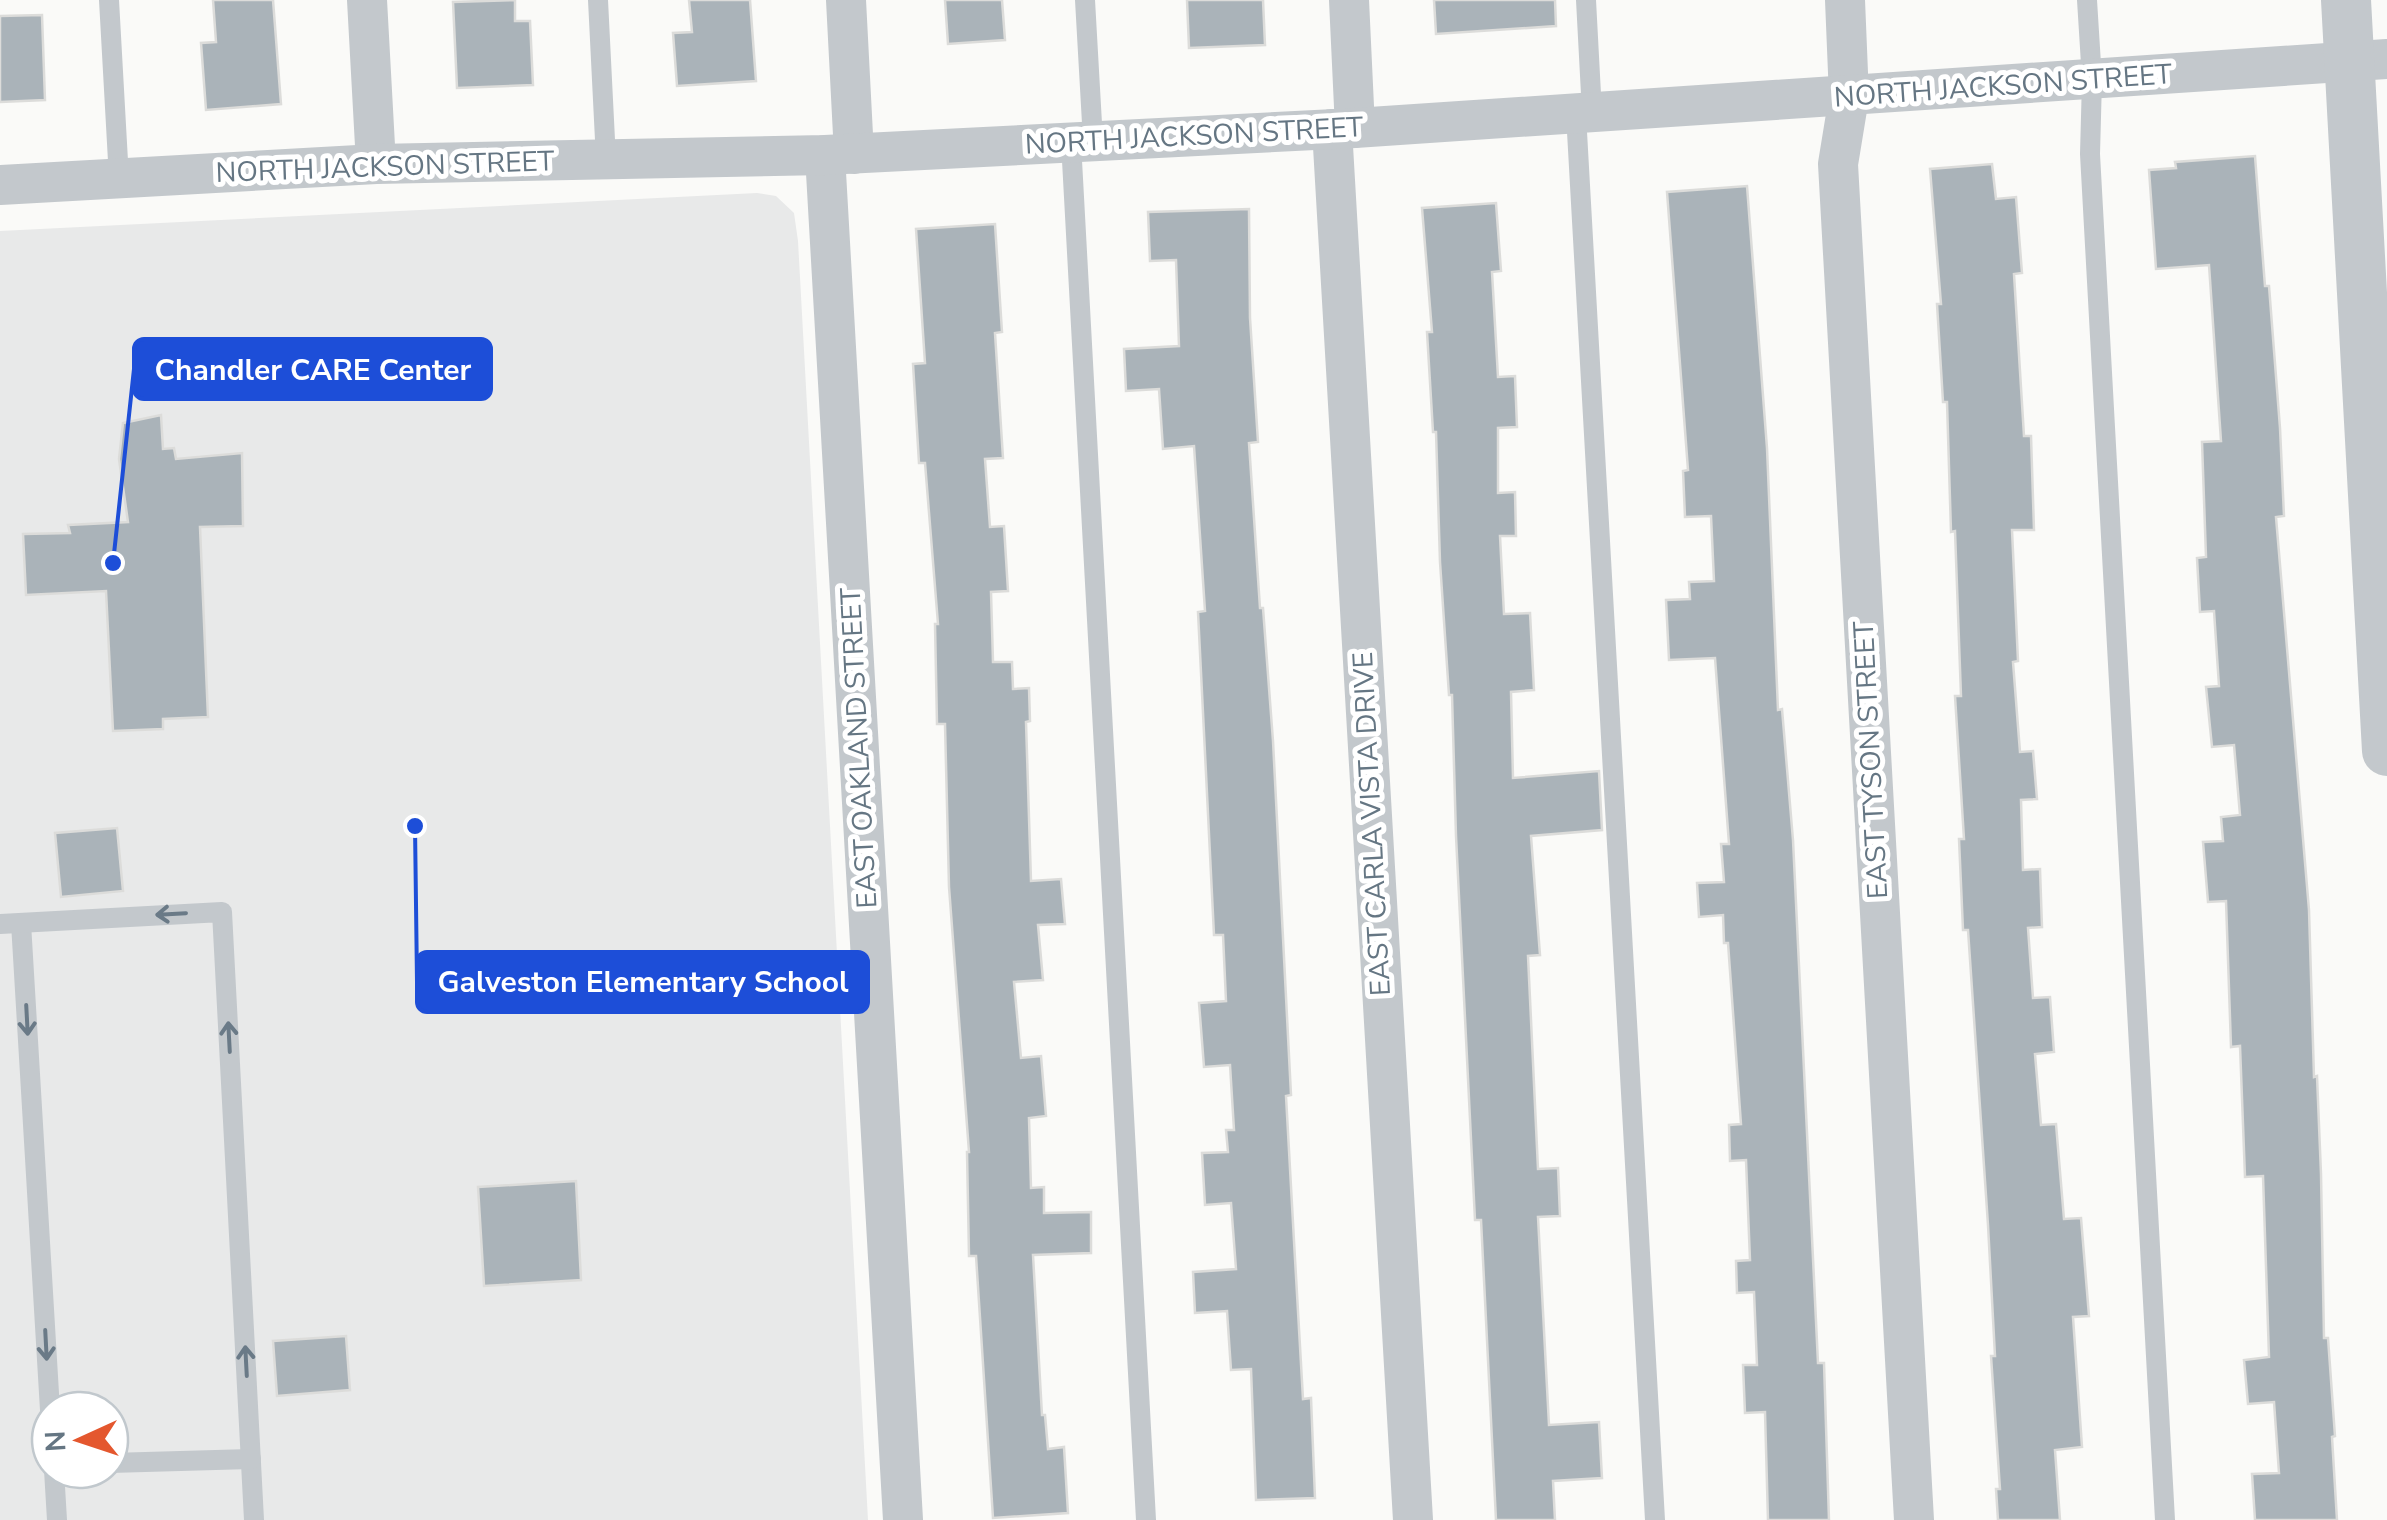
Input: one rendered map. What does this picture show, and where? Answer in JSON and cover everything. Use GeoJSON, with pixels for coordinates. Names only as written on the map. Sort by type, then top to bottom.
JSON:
{"type":"FeatureCollection","features":[{"type":"Feature","properties":{"kind":"street"},"geometry":{"type":"LineString","coordinates":[[367,0],[376,164]]}},
{"type":"Feature","properties":{"kind":"street","name":"EAST OAKLAND STREET"},"geometry":{"type":"LineString","coordinates":[[846,0],[839,154],[903,1520]]}},
{"type":"Feature","properties":{"kind":"street","name":"EAST CARLA VISTA DRIVE"},"geometry":{"type":"LineString","coordinates":[[1349,0],[1344,128],[1413,1520]]}},
{"type":"Feature","properties":{"kind":"street","name":"EAST TYSON STREET"},"geometry":{"type":"LineString","coordinates":[[1844,0],[1849,97],[1838,164],[1914,1520]]}},
{"type":"Feature","properties":{"kind":"street"},"geometry":{"type":"LineString","coordinates":[[2346,0],[2368,60],[2387,750]]}},
{"type":"Feature","properties":{"kind":"street","name":"NORTH JACKSON STREET"},"geometry":{"type":"LineString","coordinates":[[0,186],[376,164],[839,154],[1082,142],[1849,97],[2368,60]]}},
{"type":"Feature","properties":{"kind":"lane"},"geometry":{"type":"LineString","coordinates":[[109,0],[119,179]]}},
{"type":"Feature","properties":{"kind":"lane"},"geometry":{"type":"LineString","coordinates":[[598,0],[606,160]]}},
{"type":"Feature","properties":{"kind":"lane"},"geometry":{"type":"LineString","coordinates":[[1084,0],[1082,142],[1146,1520]]}},
{"type":"Feature","properties":{"kind":"lane"},"geometry":{"type":"LineString","coordinates":[[1586,0],[1584,113],[1655,1520]]}},
{"type":"Feature","properties":{"kind":"lane"},"geometry":{"type":"LineString","coordinates":[[2087,0],[2092,194],[2165,1520]]}},
{"type":"Feature","properties":{"kind":"lane"},"geometry":{"type":"LineString","coordinates":[[48,1390],[10,923],[222,912],[254,1520]]}},
{"type":"Feature","properties":{"kind":"lane"},"geometry":{"type":"LineString","coordinates":[[130,1462],[252,1458]]}},
{"type":"Feature","properties":{"kind":"lane"},"geometry":{"type":"LineString","coordinates":[[55,1490],[57,1520]]}},
{"type":"Feature","properties":{"kind":"shaded area"},"geometry":{"type":"Polygon","coordinates":[[[757,193],[776,196],[794,213],[798,241],[868,1520],[0,1520],[0,231],[757,193]]]}},
{"type":"Feature","properties":{"kind":"building"},"geometry":{"type":"Polygon","coordinates":[[[213,0],[273,0],[281,104],[206,110],[201,43],[216,42],[213,0]]]}},
{"type":"Feature","properties":{"kind":"building"},"geometry":{"type":"Polygon","coordinates":[[[515,0],[515,21],[530,21],[533,85],[457,88],[453,2],[515,0]]]}},
{"type":"Feature","properties":{"kind":"building"},"geometry":{"type":"Polygon","coordinates":[[[689,0],[750,0],[756,81],[677,86],[673,33],[692,32],[689,0]]]}},
{"type":"Feature","properties":{"kind":"building"},"geometry":{"type":"Polygon","coordinates":[[[945,0],[1002,0],[1005,40],[948,44],[945,0]]]}},
{"type":"Feature","properties":{"kind":"building"},"geometry":{"type":"Polygon","coordinates":[[[1187,0],[1263,0],[1265,45],[1189,48],[1187,0]]]}},
{"type":"Feature","properties":{"kind":"building"},"geometry":{"type":"Polygon","coordinates":[[[1434,0],[1555,0],[1556,26],[1436,34],[1434,0]]]}},
{"type":"Feature","properties":{"kind":"building"},"geometry":{"type":"Polygon","coordinates":[[[42,15],[45,100],[0,102],[0,16],[42,15]]]}},
{"type":"Feature","properties":{"kind":"building"},"geometry":{"type":"Polygon","coordinates":[[[2255,156],[2280,428],[2284,516],[2276,517],[2309,910],[2324,1338],[2328,1338],[2335,1436],[2332,1437],[2337,1520],[2255,1520],[2252,1474],[2279,1473],[2274,1402],[2248,1404],[2244,1360],[2269,1357],[2263,1176],[2245,1177],[2240,1046],[2231,1047],[2226,901],[2208,902],[2203,842],[2223,841],[2221,817],[2240,815],[2234,745],[2212,747],[2206,687],[2219,686],[2214,611],[2200,612],[2197,558],[2206,557],[2202,442],[2221,441],[2209,265],[2156,269],[2149,170],[2176,168],[2175,162],[2255,156]]]}},
{"type":"Feature","properties":{"kind":"building"},"geometry":{"type":"Polygon","coordinates":[[[1992,164],[1996,199],[2016,197],[2022,273],[2014,274],[2024,436],[2031,436],[2034,530],[2012,530],[2018,661],[2013,662],[2020,752],[2033,751],[2037,799],[2021,800],[2023,870],[2040,869],[2042,927],[2028,928],[2033,998],[2050,997],[2054,1052],[2035,1054],[2041,1125],[2056,1124],[2064,1219],[2081,1218],[2089,1316],[2073,1317],[2082,1447],[2055,1450],[2060,1520],[1998,1520],[1996,1489],[2000,1489],[1988,1225],[1968,930],[1963,930],[1959,839],[1964,839],[1955,696],[1961,696],[1955,531],[1951,532],[1947,402],[1943,402],[1937,304],[1941,304],[1930,169],[1992,164]]]}},
{"type":"Feature","properties":{"kind":"building"},"geometry":{"type":"Polygon","coordinates":[[[1747,186],[1767,448],[1778,710],[1782,709],[1793,840],[1818,1363],[1824,1363],[1829,1520],[1768,1520],[1765,1412],[1745,1413],[1743,1365],[1757,1365],[1754,1292],[1737,1293],[1736,1261],[1750,1260],[1746,1160],[1730,1161],[1729,1125],[1741,1124],[1728,943],[1724,943],[1723,915],[1699,917],[1697,883],[1724,882],[1721,844],[1729,844],[1715,658],[1669,660],[1666,600],[1690,599],[1689,582],[1714,581],[1711,516],[1685,517],[1683,471],[1688,470],[1667,192],[1747,186]]]}},
{"type":"Feature","properties":{"kind":"building"},"geometry":{"type":"Polygon","coordinates":[[[1496,203],[1501,271],[1492,272],[1498,377],[1515,376],[1517,427],[1498,428],[1498,493],[1515,492],[1516,536],[1500,536],[1504,614],[1530,613],[1534,690],[1511,692],[1513,778],[1599,771],[1602,830],[1531,836],[1540,955],[1528,956],[1538,1169],[1558,1168],[1560,1216],[1538,1217],[1549,1425],[1599,1422],[1602,1478],[1553,1481],[1555,1520],[1496,1520],[1481,1220],[1475,1220],[1452,695],[1427,332],[1432,332],[1422,208],[1496,203]]]}},
{"type":"Feature","properties":{"kind":"building"},"geometry":{"type":"Polygon","coordinates":[[[1249,209],[1250,318],[1258,442],[1249,443],[1273,741],[1291,1095],[1286,1096],[1303,1399],[1311,1398],[1315,1498],[1256,1500],[1251,1369],[1231,1370],[1227,1311],[1195,1313],[1193,1272],[1236,1269],[1231,1203],[1205,1205],[1202,1153],[1228,1152],[1226,1130],[1234,1130],[1230,1065],[1204,1067],[1199,1003],[1226,1001],[1223,935],[1214,935],[1198,612],[1205,611],[1194,446],[1163,449],[1159,389],[1126,391],[1124,349],[1179,346],[1176,260],[1150,261],[1148,212],[1249,209]]]}},
{"type":"Feature","properties":{"kind":"building"},"geometry":{"type":"Polygon","coordinates":[[[995,224],[1002,332],[995,333],[1003,458],[985,459],[990,527],[1004,526],[1008,591],[991,592],[993,662],[1012,662],[1013,689],[1029,688],[1030,721],[1026,722],[1031,881],[1061,879],[1065,924],[1038,925],[1043,980],[1014,982],[1021,1058],[1041,1056],[1046,1116],[1029,1118],[1031,1188],[1044,1187],[1044,1213],[1091,1212],[1091,1253],[1033,1255],[1042,1415],[1048,1449],[1064,1447],[1068,1513],[993,1518],[976,1256],[969,1256],[969,1152],[949,887],[945,724],[937,724],[938,624],[925,463],[919,463],[913,364],[925,363],[916,229],[995,224]]]}},
{"type":"Feature","properties":{"kind":"building"},"geometry":{"type":"Polygon","coordinates":[[[161,415],[163,449],[174,448],[176,459],[242,453],[243,526],[200,527],[208,717],[163,719],[163,729],[113,731],[106,591],[26,595],[23,534],[70,533],[68,525],[128,522],[119,459],[123,423],[161,415]]]}},
{"type":"Feature","properties":{"kind":"building"},"geometry":{"type":"Polygon","coordinates":[[[117,828],[123,891],[61,897],[55,833],[117,828]]]}},
{"type":"Feature","properties":{"kind":"building"},"geometry":{"type":"Polygon","coordinates":[[[576,1181],[581,1280],[484,1286],[478,1187],[576,1181]]]}},
{"type":"Feature","properties":{"kind":"building"},"geometry":{"type":"Polygon","coordinates":[[[346,1336],[350,1390],[277,1396],[273,1341],[346,1336]]]}},
{"type":"Feature","properties":{"kind":"place","name":"Chandler CARE Center"},"geometry":{"type":"Point","coordinates":[113,563]}},
{"type":"Feature","properties":{"kind":"place","name":"Galveston Elementary School"},"geometry":{"type":"Point","coordinates":[415,826]}}]}
